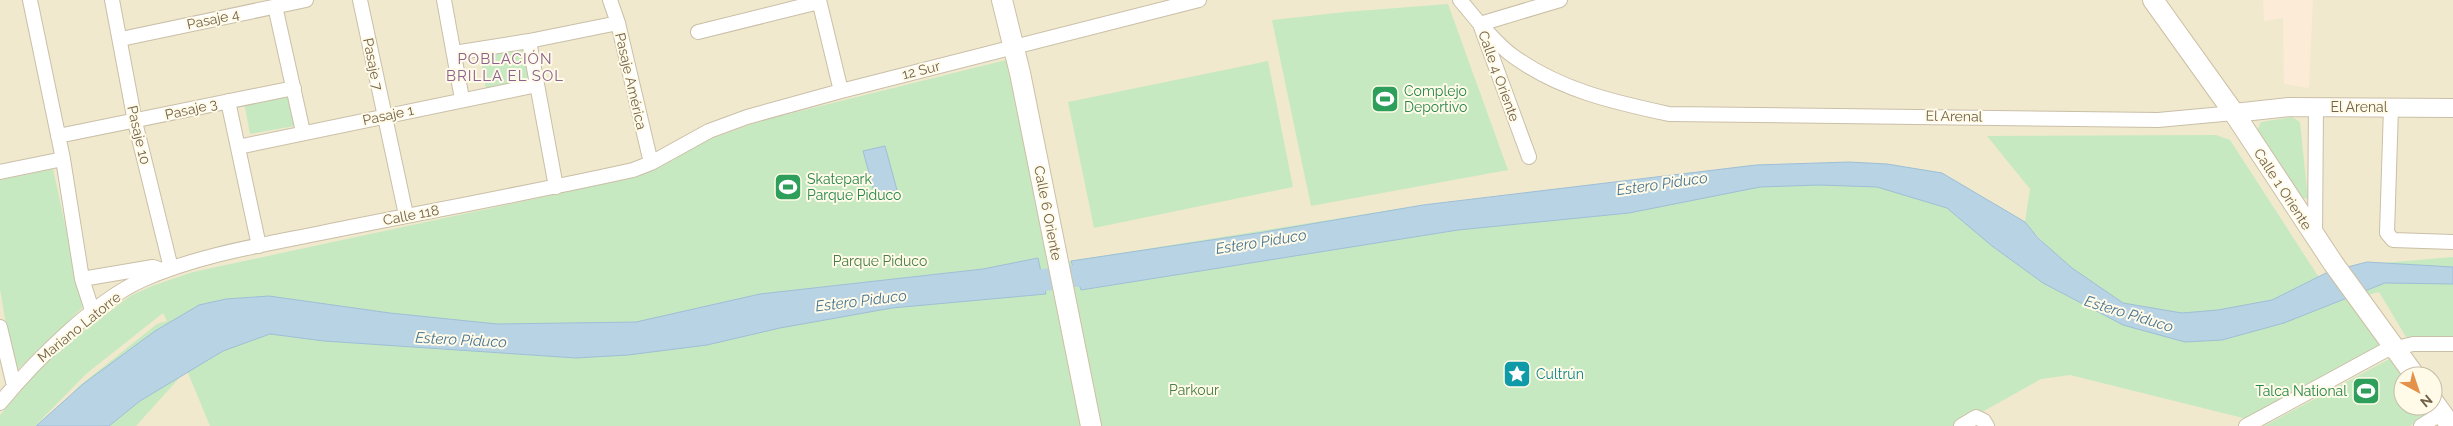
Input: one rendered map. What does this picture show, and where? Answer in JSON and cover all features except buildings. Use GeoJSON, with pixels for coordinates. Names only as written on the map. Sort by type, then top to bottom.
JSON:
{"type":"FeatureCollection","features":[{"type":"Feature","properties":{"kind":"main road","name":"Calle 6 Oriente"},"geometry":{"type":"LineString","coordinates":[[1002,0],[1091,426]]}},
{"type":"Feature","properties":{"kind":"main road","name":"Calle 1 Oriente"},"geometry":{"type":"LineString","coordinates":[[2153,0],[2234,112],[2315,237],[2408,366]]}},
{"type":"Feature","properties":{"kind":"street"},"geometry":{"type":"LineString","coordinates":[[30,0],[63,159],[82,279],[93,313]]}},
{"type":"Feature","properties":{"kind":"street","name":"Pasaje 10"},"geometry":{"type":"LineString","coordinates":[[112,0],[135,122],[168,269]]}},
{"type":"Feature","properties":{"kind":"street","name":"Pasaje 4"},"geometry":{"type":"LineString","coordinates":[[120,39],[306,0]]}},
{"type":"Feature","properties":{"kind":"street","name":"Pasaje 7"},"geometry":{"type":"LineString","coordinates":[[360,0],[406,216]]}},
{"type":"Feature","properties":{"kind":"street"},"geometry":{"type":"LineString","coordinates":[[444,0],[462,99]]}},
{"type":"Feature","properties":{"kind":"street","name":"Pasaje América"},"geometry":{"type":"LineString","coordinates":[[610,0],[618,23],[651,163]]}},
{"type":"Feature","properties":{"kind":"street","name":"12 Sur"},"geometry":{"type":"LineString","coordinates":[[651,163],[710,131],[747,117],[1196,0]]}},
{"type":"Feature","properties":{"kind":"street","name":"Calle 4 Oriente"},"geometry":{"type":"LineString","coordinates":[[1460,0],[1480,24],[1529,157]]}},
{"type":"Feature","properties":{"kind":"street"},"geometry":{"type":"LineString","coordinates":[[1480,24],[1560,0]]}},
{"type":"Feature","properties":{"kind":"street"},"geometry":{"type":"LineString","coordinates":[[698,32],[819,1],[841,91]]}},
{"type":"Feature","properties":{"kind":"street"},"geometry":{"type":"LineString","coordinates":[[275,6],[303,132]]}},
{"type":"Feature","properties":{"kind":"street"},"geometry":{"type":"LineString","coordinates":[[454,53],[529,41],[618,23]]}},
{"type":"Feature","properties":{"kind":"street","name":"El Arenal"},"geometry":{"type":"LineString","coordinates":[[1480,24],[1511,55],[1546,78],[1601,99],[1669,114],[2158,120],[2234,112],[2316,107],[2453,108]]}},
{"type":"Feature","properties":{"kind":"street"},"geometry":{"type":"LineString","coordinates":[[529,41],[556,187]]}},
{"type":"Feature","properties":{"kind":"street","name":"Pasaje 1"},"geometry":{"type":"LineString","coordinates":[[238,147],[462,99],[537,85]]}},
{"type":"Feature","properties":{"kind":"street","name":"Pasaje 3"},"geometry":{"type":"LineString","coordinates":[[58,136],[135,122],[294,88]]}},
{"type":"Feature","properties":{"kind":"street"},"geometry":{"type":"LineString","coordinates":[[228,101],[259,246]]}},
{"type":"Feature","properties":{"kind":"street"},"geometry":{"type":"LineString","coordinates":[[2315,237],[2316,107]]}},
{"type":"Feature","properties":{"kind":"street"},"geometry":{"type":"LineString","coordinates":[[2391,107],[2387,232],[2389,237],[2393,240],[2453,242]]}},
{"type":"Feature","properties":{"kind":"street"},"geometry":{"type":"LineString","coordinates":[[0,172],[63,159]]}},
{"type":"Feature","properties":{"kind":"street","name":"Calle 118"},"geometry":{"type":"LineString","coordinates":[[82,279],[153,267],[168,269],[259,246],[556,187],[633,170],[651,163]]}},
{"type":"Feature","properties":{"kind":"street","name":"Mariano Latorre"},"geometry":{"type":"LineString","coordinates":[[1,400],[51,348],[93,313],[126,290],[168,269]]}},
{"type":"Feature","properties":{"kind":"street"},"geometry":{"type":"LineString","coordinates":[[0,328],[14,386]]}},
{"type":"Feature","properties":{"kind":"street"},"geometry":{"type":"LineString","coordinates":[[2246,426],[2394,348],[2413,344],[2453,344]]}},
{"type":"Feature","properties":{"kind":"street"},"geometry":{"type":"LineString","coordinates":[[2421,426],[2438,416]]}},
{"type":"Feature","properties":{"kind":"street"},"geometry":{"type":"LineString","coordinates":[[1961,426],[1976,417],[1984,421],[1987,426]]}},
{"type":"Feature","properties":{"kind":"shaded area"},"geometry":{"type":"Polygon","coordinates":[[[0,0],[2453,0],[2453,426],[0,426],[0,0]]]}},
{"type":"Feature","properties":{"kind":"shaded area"},"geometry":{"type":"Polygon","coordinates":[[[2263,0],[2313,0],[2309,88],[2284,84],[2283,18],[2264,21],[2263,0]]]}},
{"type":"Feature","properties":{"kind":"green space","name":"Complejo Deportivo"},"geometry":{"type":"Polygon","coordinates":[[[1448,4],[1508,170],[1311,206],[1272,20],[1448,4]]]}},
{"type":"Feature","properties":{"kind":"green space"},"geometry":{"type":"Polygon","coordinates":[[[530,47],[536,79],[486,89],[480,57],[530,47]]]}},
{"type":"Feature","properties":{"kind":"green space","name":"Parque Piduco"},"geometry":{"type":"Polygon","coordinates":[[[1006,60],[1052,264],[1404,208],[1587,191],[1711,171],[1812,165],[1880,167],[2138,315],[2194,319],[2152,312],[2112,298],[2089,284],[2065,264],[2025,222],[2030,189],[1987,136],[2216,135],[2230,140],[2320,279],[2371,264],[2453,257],[2453,339],[2406,337],[2379,292],[2356,298],[2385,344],[2247,419],[2070,375],[2041,379],[1957,426],[210,426],[181,356],[42,426],[78,387],[157,324],[167,321],[163,313],[86,374],[35,426],[0,426],[0,415],[53,354],[130,296],[152,286],[193,272],[636,177],[662,166],[708,140],[760,121],[1006,60]]]}},
{"type":"Feature","properties":{"kind":"green space"},"geometry":{"type":"Polygon","coordinates":[[[1268,61],[1293,187],[1094,228],[1068,102],[1268,61]]]}},
{"type":"Feature","properties":{"kind":"green space"},"geometry":{"type":"Polygon","coordinates":[[[294,93],[300,125],[250,134],[244,102],[294,93]]]}},
{"type":"Feature","properties":{"kind":"green space"},"geometry":{"type":"Polygon","coordinates":[[[2292,117],[2300,122],[2308,199],[2302,198],[2257,131],[2261,122],[2292,117]]]}},
{"type":"Feature","properties":{"kind":"green space"},"geometry":{"type":"Polygon","coordinates":[[[53,169],[83,307],[14,373],[0,289],[0,180],[53,169]]]}},
{"type":"Feature","properties":{"kind":"green space","name":"Talca National"},"geometry":{"type":"Polygon","coordinates":[[[2393,357],[2398,366],[2393,366],[2393,416],[2428,416],[2410,426],[2264,426],[2393,357]]]}},
{"type":"Feature","properties":{"kind":"green space"},"geometry":{"type":"Polygon","coordinates":[[[182,375],[136,426],[109,426],[140,401],[182,375]]]}},
{"type":"Feature","properties":{"kind":"water"},"geometry":{"type":"Polygon","coordinates":[[[885,146],[897,190],[875,195],[863,151],[885,146]]]}},
{"type":"Feature","properties":{"kind":"water"},"geometry":{"type":"Polygon","coordinates":[[[1849,162],[1887,164],[1942,173],[2025,222],[2038,238],[2072,268],[2123,303],[2182,313],[2218,310],[2272,300],[2328,272],[2367,262],[2453,267],[2453,284],[2385,283],[2284,323],[2222,340],[2185,342],[2123,325],[2043,283],[1992,246],[1947,208],[1877,187],[1819,185],[1760,187],[1629,213],[1458,230],[1081,290],[1071,261],[1258,233],[1423,205],[1756,165],[1849,162]]]}},
{"type":"Feature","properties":{"kind":"water"},"geometry":{"type":"Polygon","coordinates":[[[1038,258],[1046,294],[892,308],[780,328],[707,345],[628,355],[576,358],[324,341],[270,334],[223,351],[140,401],[109,426],[36,426],[83,384],[155,331],[199,305],[226,299],[269,296],[390,313],[497,324],[636,322],[760,294],[983,269],[1038,258]]]}},
{"type":"Feature","properties":{"kind":"waterway","name":"Estero Piduco"},"geometry":{"type":"LineString","coordinates":[[1013,284],[1105,272]]}},
{"type":"Feature","properties":{"kind":"place","name":"Complejo Deportivo"},"geometry":{"type":"Point","coordinates":[1385,99]}},
{"type":"Feature","properties":{"kind":"place","name":"Skatepark Parque Piduco"},"geometry":{"type":"Point","coordinates":[788,187]}},
{"type":"Feature","properties":{"kind":"place","name":"Cultrún"},"geometry":{"type":"Point","coordinates":[1517,374]}},
{"type":"Feature","properties":{"kind":"place","name":"Talca National"},"geometry":{"type":"Point","coordinates":[2366,391]}},
{"type":"Feature","properties":{"kind":"district","name":"POBLACIÓN BRILLA EL SOL"},"geometry":{"type":"Point","coordinates":[505,68]}},
{"type":"Feature","properties":{"kind":"park label","name":"Parkour"},"geometry":{"type":"Point","coordinates":[1194,390]}}]}
